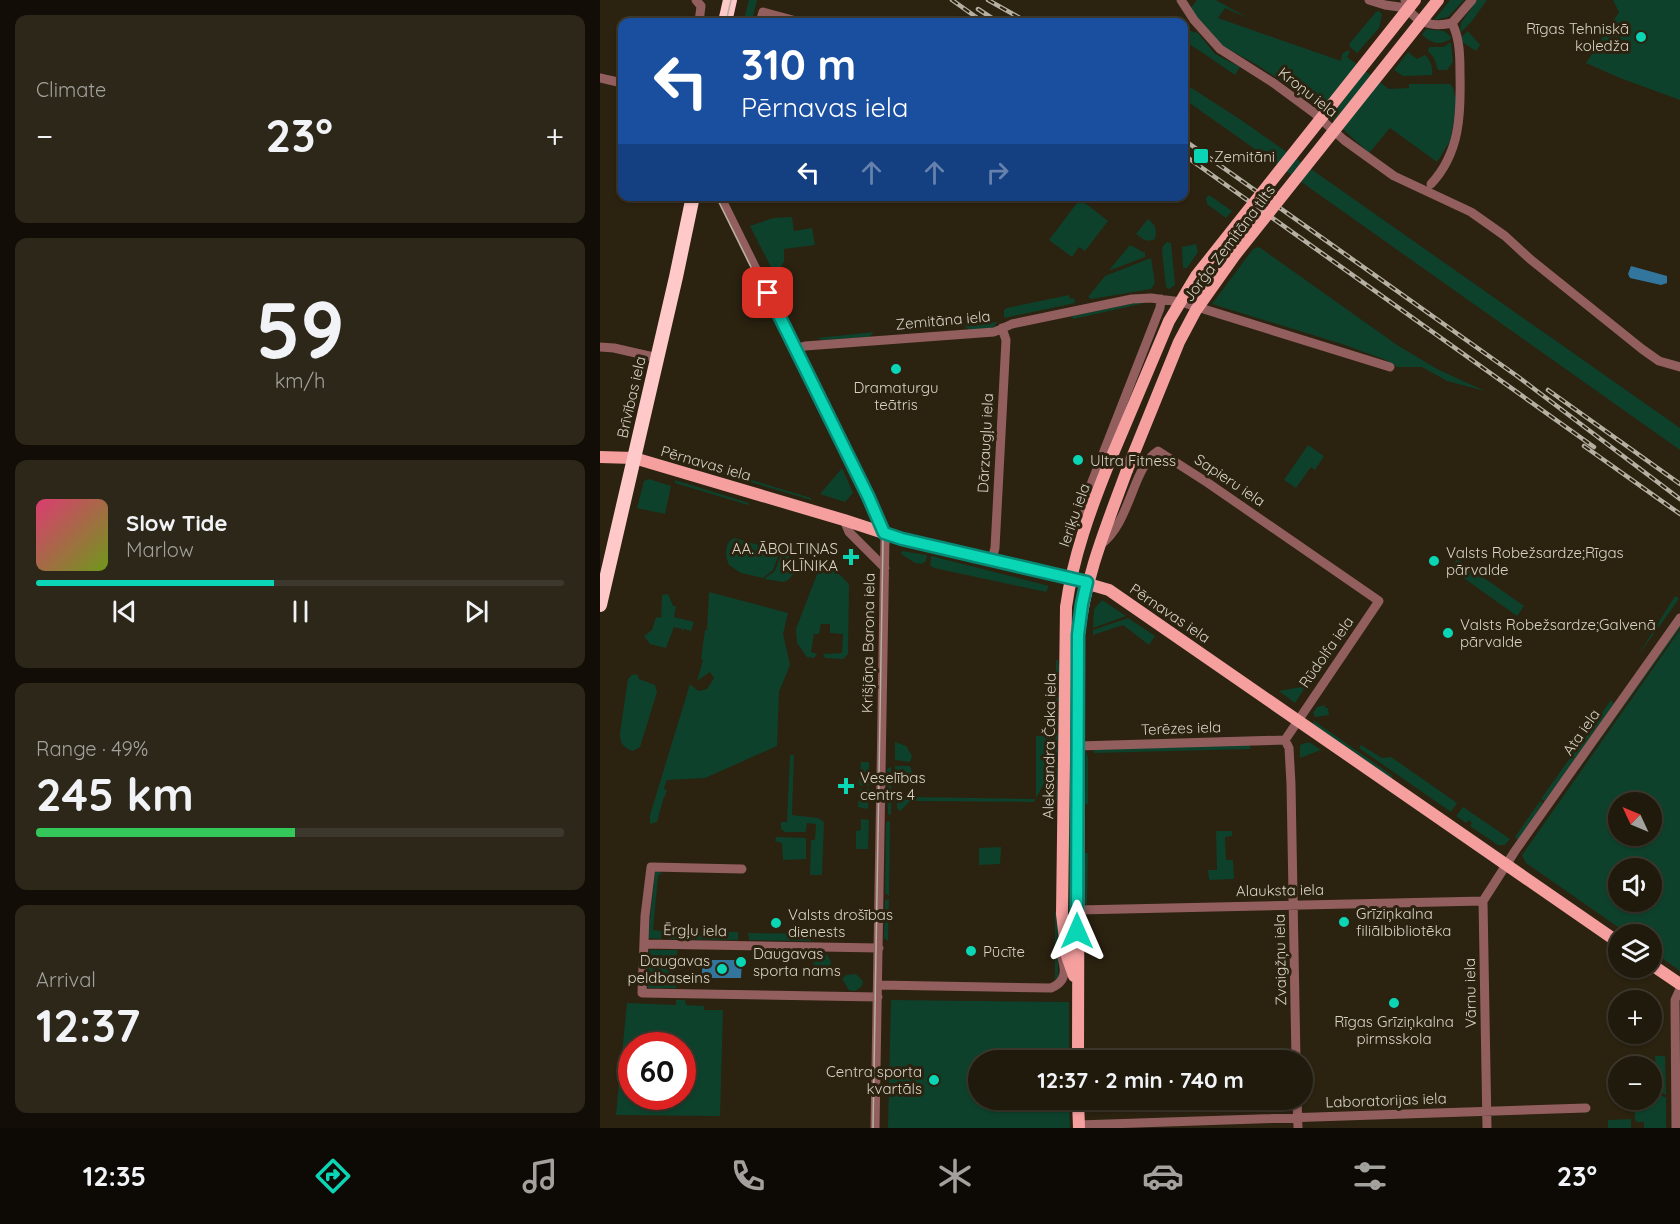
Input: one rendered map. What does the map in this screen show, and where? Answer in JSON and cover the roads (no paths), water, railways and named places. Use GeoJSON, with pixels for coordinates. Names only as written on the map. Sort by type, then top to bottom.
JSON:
{"type":"FeatureCollection","features":[{"type":"Feature","properties":{"kind":"highway"},"geometry":{"type":"LineString","coordinates":[[726,18],[730,0]]}},
{"type":"Feature","properties":{"kind":"highway","name":"Brīvības iela"},"geometry":{"type":"LineString","coordinates":[[600,605],[692,201]]}},
{"type":"Feature","properties":{"kind":"main road","name":"Jorģa Zemitāna tilts"},"geometry":{"type":"LineString","coordinates":[[1098,547],[1179,342],[1206,294],[1438,0]]}},
{"type":"Feature","properties":{"kind":"main road","name":"Jorģa Zemitāna tilts"},"geometry":{"type":"LineString","coordinates":[[1109,463],[1170,321],[1196,276],[1409,3]]}},
{"type":"Feature","properties":{"kind":"main road","name":"Pērnavas iela"},"geometry":{"type":"LineString","coordinates":[[600,457],[634,458],[902,539],[1087,582],[1114,593],[1608,935]]}},
{"type":"Feature","properties":{"kind":"main road","name":"Ieriķu iela"},"geometry":{"type":"LineString","coordinates":[[1070,578],[1085,524],[1109,463]]}},
{"type":"Feature","properties":{"kind":"main road"},"geometry":{"type":"LineString","coordinates":[[1087,582],[1098,547]]}},
{"type":"Feature","properties":{"kind":"main road","name":"Aleksandra Čaka iela"},"geometry":{"type":"LineString","coordinates":[[1070,578],[1066,607],[1059,619],[1059,649],[1064,657],[1062,914],[1068,956],[1078,995]]}},
{"type":"Feature","properties":{"kind":"main road","name":"Aleksandra Čaka iela"},"geometry":{"type":"LineString","coordinates":[[1078,1050],[1078,635],[1087,582]]}},
{"type":"Feature","properties":{"kind":"main road"},"geometry":{"type":"LineString","coordinates":[[1662,972],[1680,984]]}},
{"type":"Feature","properties":{"kind":"main road"},"geometry":{"type":"LineString","coordinates":[[1078,1110],[1078,1126]]}},
{"type":"Feature","properties":{"kind":"street"},"geometry":{"type":"LineString","coordinates":[[696,0],[700,6],[699,18]]}},
{"type":"Feature","properties":{"kind":"street","name":"Kroņu iela"},"geometry":{"type":"LineString","coordinates":[[1181,0],[1194,20],[1220,49],[1272,82],[1313,112],[1344,140],[1394,176],[1410,185],[1431,188],[1471,212],[1504,236],[1642,350],[1659,361],[1680,367]]}},
{"type":"Feature","properties":{"kind":"street"},"geometry":{"type":"LineString","coordinates":[[1376,1],[1409,3],[1414,17],[1435,26],[1452,23],[1472,0]]}},
{"type":"Feature","properties":{"kind":"street"},"geometry":{"type":"LineString","coordinates":[[762,18],[764,12],[786,18]]}},
{"type":"Feature","properties":{"kind":"street"},"geometry":{"type":"LineString","coordinates":[[1431,188],[1432,176],[1448,157],[1457,138],[1461,110],[1457,38],[1452,23]]}},
{"type":"Feature","properties":{"kind":"street"},"geometry":{"type":"LineString","coordinates":[[600,78],[618,81]]}},
{"type":"Feature","properties":{"kind":"street","name":"Krišjāņa Barona iela"},"geometry":{"type":"LineString","coordinates":[[722,201],[884,533],[875,1128]]}},
{"type":"Feature","properties":{"kind":"street","name":"Zemitāna iela"},"geometry":{"type":"LineString","coordinates":[[796,349],[805,346],[994,332],[1012,324],[1142,298],[1161,299],[1203,309],[1390,367]]}},
{"type":"Feature","properties":{"kind":"street"},"geometry":{"type":"LineString","coordinates":[[1085,524],[1085,509],[1090,487],[1160,308],[1161,299]]}},
{"type":"Feature","properties":{"kind":"street","name":"Dārzaugļu iela"},"geometry":{"type":"LineString","coordinates":[[992,559],[995,548],[1006,340],[1002,328]]}},
{"type":"Feature","properties":{"kind":"street"},"geometry":{"type":"LineString","coordinates":[[600,346],[658,358]]}},
{"type":"Feature","properties":{"kind":"street","name":"Sapieru iela"},"geometry":{"type":"LineString","coordinates":[[1098,547],[1109,538],[1126,510],[1146,460],[1158,451],[1379,601]]}},
{"type":"Feature","properties":{"kind":"street"},"geometry":{"type":"LineString","coordinates":[[844,520],[849,532],[885,568]]}},
{"type":"Feature","properties":{"kind":"street","name":"Rūdolfa iela"},"geometry":{"type":"LineString","coordinates":[[1297,720],[1379,601]]}},
{"type":"Feature","properties":{"kind":"street","name":"Ata iela"},"geometry":{"type":"LineString","coordinates":[[1507,865],[1680,618]]}},
{"type":"Feature","properties":{"kind":"street"},"geometry":{"type":"LineString","coordinates":[[1285,740],[1297,720]]}},
{"type":"Feature","properties":{"kind":"street","name":"Terēzes iela"},"geometry":{"type":"LineString","coordinates":[[1078,746],[1285,740]]}},
{"type":"Feature","properties":{"kind":"street","name":"Zvaigžņu iela"},"geometry":{"type":"LineString","coordinates":[[1285,740],[1289,755],[1296,1050]]}},
{"type":"Feature","properties":{"kind":"street"},"geometry":{"type":"LineString","coordinates":[[1483,901],[1507,865]]}},
{"type":"Feature","properties":{"kind":"street","name":"Ērgļu iela"},"geometry":{"type":"LineString","coordinates":[[742,868],[651,867],[644,944],[879,948]]}},
{"type":"Feature","properties":{"kind":"street","name":"Alauksta iela"},"geometry":{"type":"LineString","coordinates":[[1077,910],[1483,901]]}},
{"type":"Feature","properties":{"kind":"street","name":"Vārnu iela"},"geometry":{"type":"LineString","coordinates":[[1483,901],[1487,1128]]}},
{"type":"Feature","properties":{"kind":"street","name":"Aleksandra Čaka iela"},"geometry":{"type":"LineString","coordinates":[[878,985],[1045,988],[1057,986],[1065,967],[1062,958],[1062,914]]}},
{"type":"Feature","properties":{"kind":"street"},"geometry":{"type":"LineString","coordinates":[[644,944],[642,993],[878,998]]}},
{"type":"Feature","properties":{"kind":"street"},"geometry":{"type":"LineString","coordinates":[[1676,1128],[1675,1000],[1680,989]]}},
{"type":"Feature","properties":{"kind":"street","name":"Laboratorijas iela"},"geometry":{"type":"LineString","coordinates":[[1078,1126],[1298,1123],[1586,1108]]}},
{"type":"Feature","properties":{"kind":"water"},"geometry":{"type":"Polygon","coordinates":[[[1631,266],[1667,276],[1667,283],[1661,285],[1630,278],[1628,274],[1631,266]]]}},
{"type":"Feature","properties":{"kind":"water","name":"Daugavas peldbaseins"},"geometry":{"type":"Polygon","coordinates":[[[702,960],[742,960],[741,978],[702,978],[702,960]]]}},
{"type":"Feature","properties":{"kind":"tram line"},"geometry":{"type":"LineString","coordinates":[[727,18],[731,0]]}},
{"type":"Feature","properties":{"kind":"tram line"},"geometry":{"type":"LineString","coordinates":[[718,201],[878,525],[883,540],[873,1128]]}},
{"type":"Feature","properties":{"kind":"railway"},"geometry":{"type":"LineString","coordinates":[[952,0],[977,18]]}},
{"type":"Feature","properties":{"kind":"railway"},"geometry":{"type":"LineString","coordinates":[[988,0],[1020,18]]}},
{"type":"Feature","properties":{"kind":"railway"},"geometry":{"type":"LineString","coordinates":[[978,9],[992,18]]}},
{"type":"Feature","properties":{"kind":"railway"},"geometry":{"type":"LineString","coordinates":[[1188,143],[1517,376],[1680,499]]}},
{"type":"Feature","properties":{"kind":"railway"},"geometry":{"type":"LineString","coordinates":[[1188,158],[1594,447]]}},
{"type":"Feature","properties":{"kind":"railway"},"geometry":{"type":"LineString","coordinates":[[1548,390],[1680,484]]}},
{"type":"Feature","properties":{"kind":"railway"},"geometry":{"type":"LineString","coordinates":[[1584,446],[1680,514]]}},
{"type":"Feature","properties":{"kind":"place","name":"Rīgas Tehniskā koledža"},"geometry":{"type":"Point","coordinates":[1641,37]}},
{"type":"Feature","properties":{"kind":"place","name":"Zemitāni"},"geometry":{"type":"Point","coordinates":[1201,156]}},
{"type":"Feature","properties":{"kind":"place","name":"Dramaturgu teātris"},"geometry":{"type":"Point","coordinates":[896,369]}},
{"type":"Feature","properties":{"kind":"place","name":"Ultra Fitness"},"geometry":{"type":"Point","coordinates":[1078,460]}},
{"type":"Feature","properties":{"kind":"place","name":"AA. ĀBOLTIŅAS KLĪNIKA"},"geometry":{"type":"Point","coordinates":[851,557]}},
{"type":"Feature","properties":{"kind":"place","name":"Valsts Robežsardze;Rīgas pārvalde"},"geometry":{"type":"Point","coordinates":[1434,561]}},
{"type":"Feature","properties":{"kind":"place","name":"Valsts Robežsardze;Galvenā pārvalde"},"geometry":{"type":"Point","coordinates":[1448,633]}},
{"type":"Feature","properties":{"kind":"place","name":"Veselības centrs 4"},"geometry":{"type":"Point","coordinates":[846,786]}},
{"type":"Feature","properties":{"kind":"place","name":"Grīziņkalna filiālbibliotēka"},"geometry":{"type":"Point","coordinates":[1344,922]}},
{"type":"Feature","properties":{"kind":"place","name":"Valsts drošības dienests"},"geometry":{"type":"Point","coordinates":[776,923]}},
{"type":"Feature","properties":{"kind":"place","name":"Pūcīte"},"geometry":{"type":"Point","coordinates":[971,951]}},
{"type":"Feature","properties":{"kind":"place","name":"Daugavas sporta nams"},"geometry":{"type":"Point","coordinates":[741,962]}},
{"type":"Feature","properties":{"kind":"place","name":"Daugavas peldbaseins"},"geometry":{"type":"Point","coordinates":[722,969]}},
{"type":"Feature","properties":{"kind":"place","name":"Rīgas Grīziņkalna pirmsskola"},"geometry":{"type":"Point","coordinates":[1394,1003]}},
{"type":"Feature","properties":{"kind":"place","name":"Centra sporta kvartāls"},"geometry":{"type":"Point","coordinates":[934,1080]}}]}
